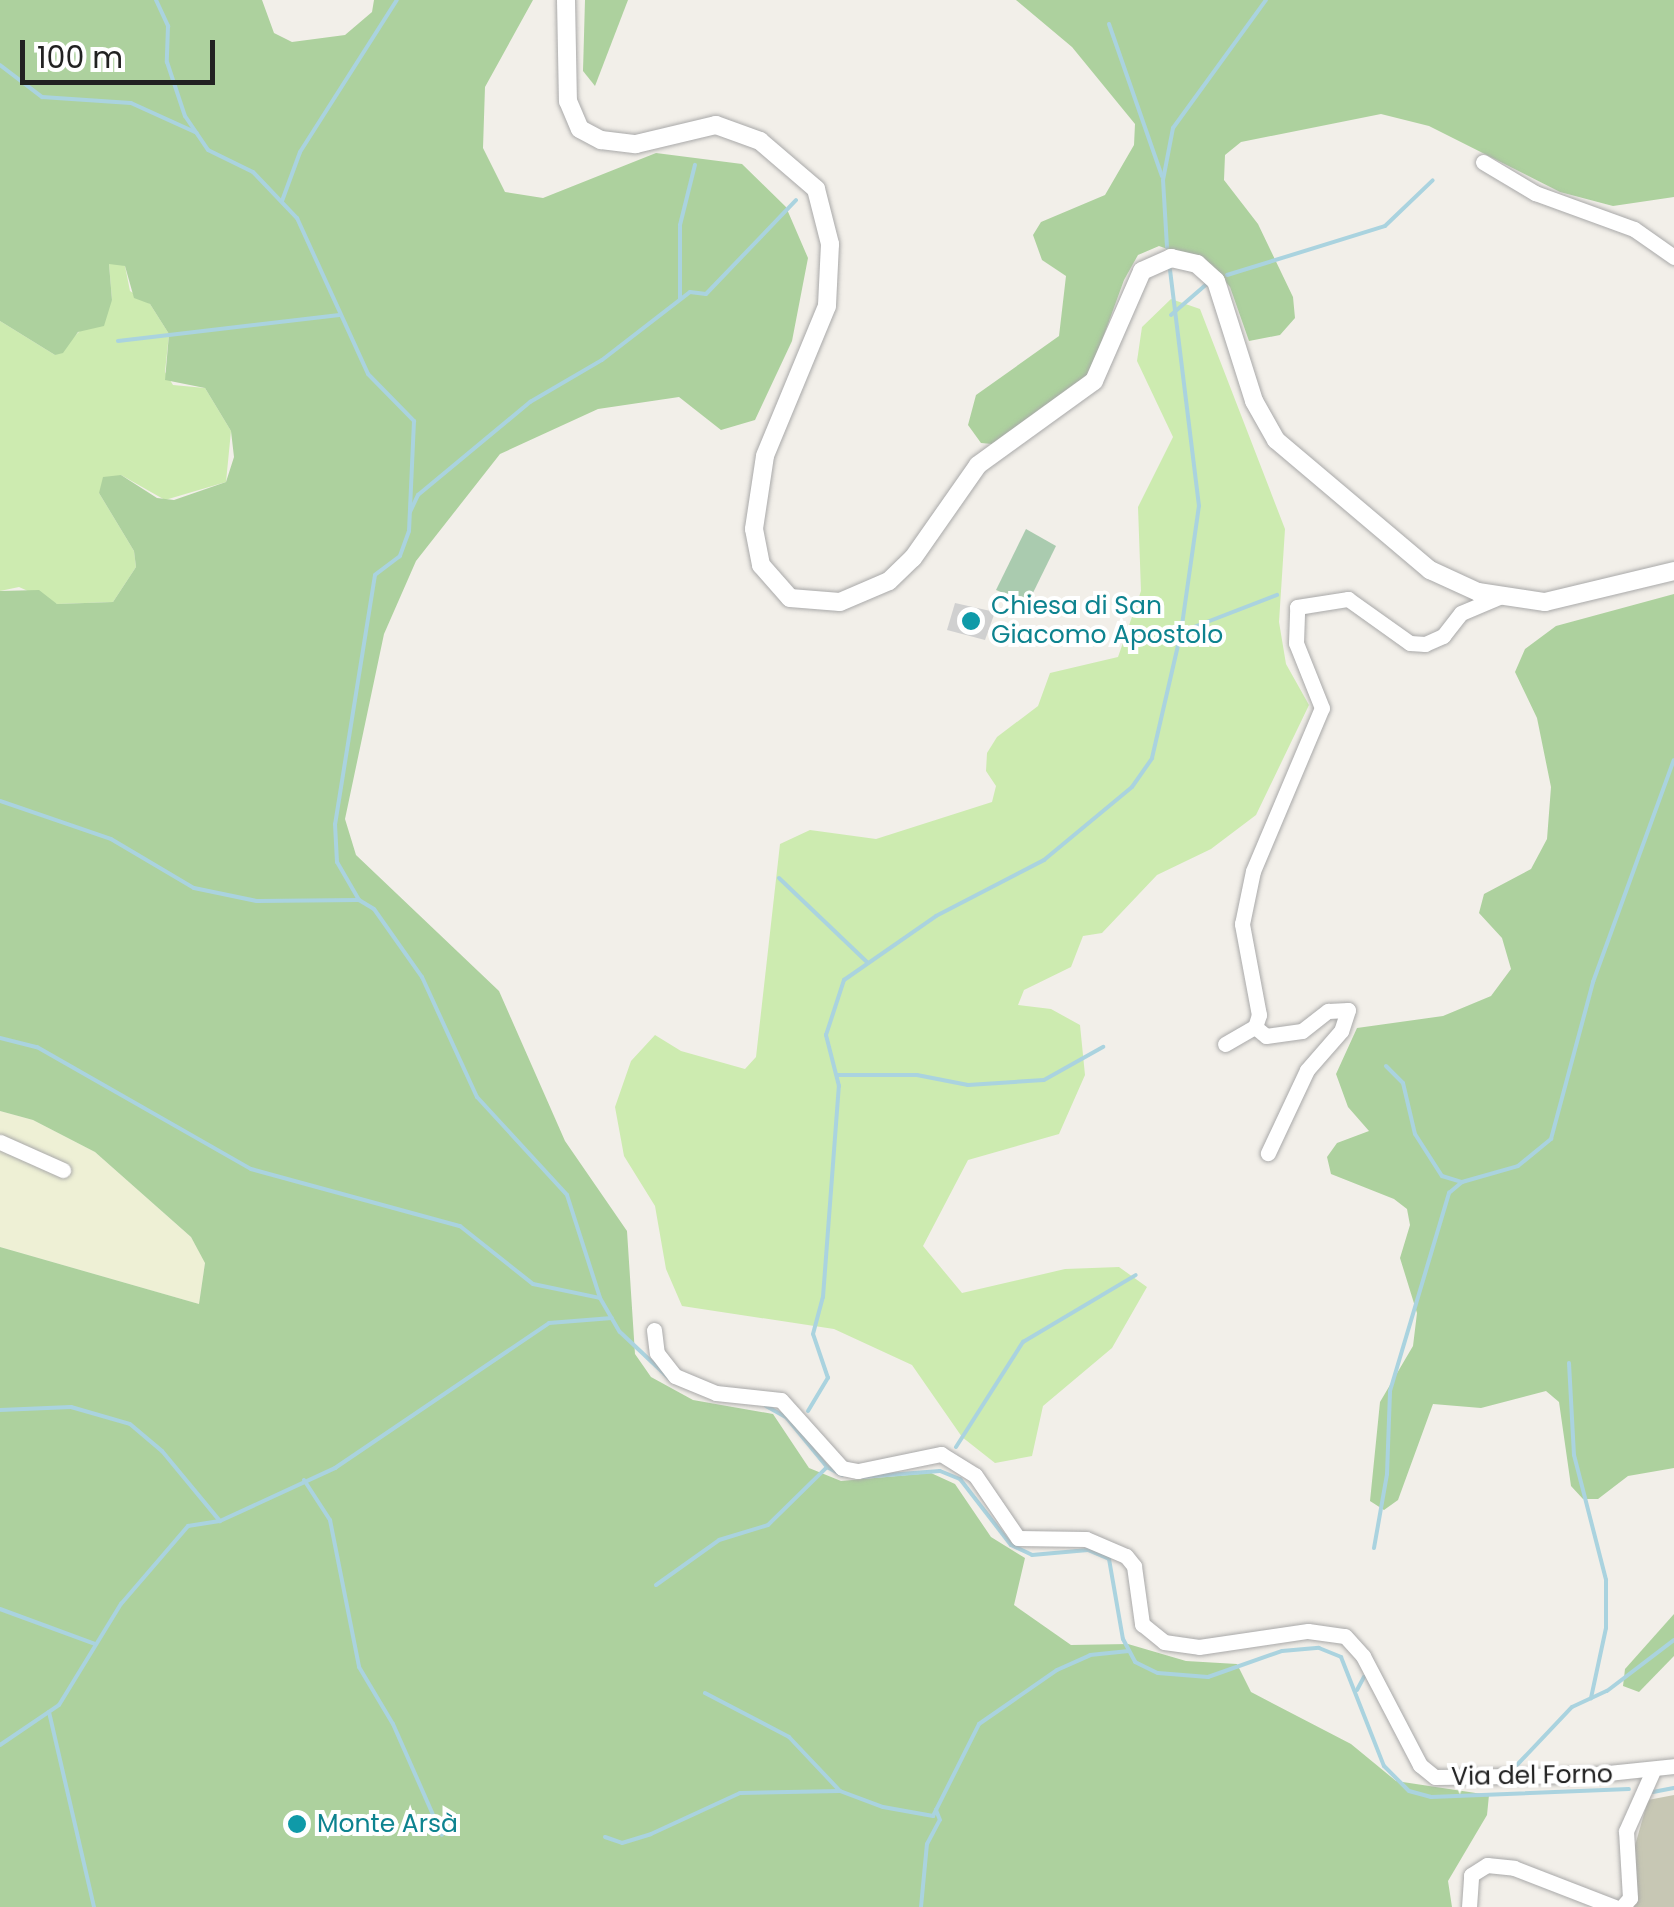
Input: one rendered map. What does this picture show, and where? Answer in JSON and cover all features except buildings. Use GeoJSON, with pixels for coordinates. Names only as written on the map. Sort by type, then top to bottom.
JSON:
{"type":"FeatureCollection","features":[{"type":"Feature","properties":{"kind":"street"},"geometry":{"type":"LineString","coordinates":[[566,0],[568,101],[580,129],[601,140],[636,144],[716,125],[760,141],[816,189],[830,244],[827,306],[765,456],[754,529],[760,564],[790,598],[840,602],[889,581],[978,465],[1094,382],[1142,271],[1171,258],[1196,264],[1216,281],[1254,401],[1276,440],[1430,570],[1498,597],[1534,602],[1580,599],[1674,571]]}},
{"type":"Feature","properties":{"kind":"street"},"geometry":{"type":"LineString","coordinates":[[1484,162],[1535,193],[1634,228],[1674,257]]}},
{"type":"Feature","properties":{"kind":"street"},"geometry":{"type":"LineString","coordinates":[[1255,1027],[1257,994],[1242,924],[1252,871],[1322,708],[1296,643],[1297,607],[1307,601],[1348,599],[1410,644],[1425,644],[1443,636],[1461,613],[1498,597]]}},
{"type":"Feature","properties":{"kind":"street"},"geometry":{"type":"LineString","coordinates":[[1255,1027],[1266,1036],[1302,1031],[1328,1011],[1348,1010],[1341,1032],[1307,1070],[1268,1153]]}},
{"type":"Feature","properties":{"kind":"street"},"geometry":{"type":"LineString","coordinates":[[1225,1044],[1255,1027]]}},
{"type":"Feature","properties":{"kind":"street"},"geometry":{"type":"LineString","coordinates":[[0,1142],[63,1170]]}},
{"type":"Feature","properties":{"kind":"street","name":"Via del Forno"},"geometry":{"type":"LineString","coordinates":[[654,1330],[658,1353],[675,1376],[716,1392],[781,1400],[842,1468],[858,1471],[941,1454],[974,1475],[1018,1538],[1086,1538],[1126,1556],[1134,1566],[1142,1624],[1164,1642],[1246,1644],[1308,1631],[1346,1636],[1363,1656],[1420,1765],[1435,1777],[1652,1772],[1674,1766]]}},
{"type":"Feature","properties":{"kind":"street","name":"Via del Forno"},"geometry":{"type":"LineString","coordinates":[[1622,1907],[1630,1898],[1626,1830],[1652,1772]]}},
{"type":"Feature","properties":{"kind":"street"},"geometry":{"type":"LineString","coordinates":[[1469,1907],[1471,1874],[1487,1865],[1514,1868],[1614,1907]]}},
{"type":"Feature","properties":{"kind":"shaded area","name":"Chiesa di San Giacomo Apostolo"},"geometry":{"type":"Polygon","coordinates":[[[955,603],[995,612],[985,640],[947,630],[955,603]]]}},
{"type":"Feature","properties":{"kind":"shaded area"},"geometry":{"type":"Polygon","coordinates":[[[0,1111],[33,1120],[95,1152],[191,1237],[205,1262],[199,1304],[0,1247],[0,1111]]]}},
{"type":"Feature","properties":{"kind":"shaded area"},"geometry":{"type":"Polygon","coordinates":[[[1674,1795],[1674,1907],[1634,1907],[1632,1856],[1648,1800],[1674,1795]]]}},
{"type":"Feature","properties":{"kind":"green space"},"geometry":{"type":"Polygon","coordinates":[[[0,0],[262,0],[274,33],[292,42],[345,35],[372,12],[374,0],[533,0],[485,87],[483,148],[505,192],[543,198],[656,153],[742,164],[786,207],[808,258],[792,341],[755,420],[721,430],[679,397],[598,409],[500,454],[416,561],[384,634],[345,819],[356,855],[499,991],[565,1141],[627,1231],[635,1354],[651,1377],[693,1400],[773,1414],[809,1468],[841,1481],[931,1473],[955,1484],[991,1537],[1025,1558],[1014,1605],[1071,1645],[1128,1644],[1186,1661],[1237,1664],[1251,1692],[1351,1744],[1396,1781],[1489,1795],[1487,1815],[1448,1881],[1452,1907],[0,1907],[0,1247],[199,1304],[205,1263],[191,1237],[95,1152],[33,1120],[0,1111],[0,591],[39,590],[57,604],[113,602],[136,567],[134,551],[99,493],[103,477],[121,475],[157,498],[174,500],[226,482],[234,457],[231,431],[205,388],[165,380],[169,334],[150,304],[134,298],[125,266],[109,264],[112,300],[104,326],[78,332],[63,353],[55,355],[0,321],[0,0]]]}},
{"type":"Feature","properties":{"kind":"green space"},"geometry":{"type":"Polygon","coordinates":[[[585,0],[628,0],[595,86],[583,71],[585,0]]]}},
{"type":"Feature","properties":{"kind":"green space"},"geometry":{"type":"Polygon","coordinates":[[[1016,0],[1674,0],[1674,197],[1613,206],[1560,192],[1429,126],[1381,114],[1241,142],[1225,155],[1224,180],[1258,224],[1293,297],[1295,318],[1280,335],[1249,341],[1230,287],[1212,265],[1159,246],[1138,255],[1124,280],[1089,376],[992,444],[981,443],[968,425],[976,395],[1059,336],[1066,276],[1042,260],[1033,235],[1041,222],[1105,195],[1134,145],[1135,124],[1072,47],[1016,0]]]}},
{"type":"Feature","properties":{"kind":"green space"},"geometry":{"type":"Polygon","coordinates":[[[109,264],[125,266],[130,291],[150,304],[169,334],[165,372],[173,385],[205,388],[231,431],[226,482],[165,500],[121,475],[99,493],[134,551],[136,567],[113,602],[57,604],[19,587],[0,591],[0,321],[55,355],[112,300],[109,264]]]}},
{"type":"Feature","properties":{"kind":"green space"},"geometry":{"type":"Polygon","coordinates":[[[1171,299],[1200,309],[1285,529],[1279,622],[1286,664],[1309,705],[1256,815],[1211,849],[1157,875],[1102,933],[1083,936],[1071,967],[1024,990],[1018,1005],[1051,1009],[1080,1025],[1085,1075],[1059,1134],[968,1160],[923,1246],[962,1293],[1065,1269],[1119,1267],[1147,1287],[1112,1348],[1043,1406],[1032,1456],[995,1463],[962,1437],[912,1365],[834,1329],[682,1306],[666,1269],[655,1206],[624,1156],[615,1107],[631,1061],[655,1035],[681,1051],[745,1069],[756,1057],[780,844],[810,830],[876,839],[992,802],[996,786],[986,771],[987,753],[997,737],[1038,706],[1050,673],[1118,657],[1141,591],[1138,507],[1173,437],[1137,361],[1142,327],[1171,299]]]}},
{"type":"Feature","properties":{"kind":"green space"},"geometry":{"type":"Polygon","coordinates":[[[1026,529],[1056,546],[1028,603],[996,590],[1026,529]]]}},
{"type":"Feature","properties":{"kind":"green space"},"geometry":{"type":"Polygon","coordinates":[[[1674,594],[1674,1468],[1628,1476],[1598,1499],[1583,1499],[1571,1486],[1559,1402],[1546,1391],[1481,1408],[1433,1404],[1398,1500],[1384,1510],[1370,1501],[1380,1402],[1413,1346],[1417,1313],[1400,1258],[1410,1225],[1407,1209],[1394,1199],[1331,1174],[1327,1157],[1337,1143],[1369,1131],[1348,1107],[1336,1074],[1357,1028],[1443,1016],[1491,996],[1511,969],[1502,938],[1479,913],[1484,894],[1531,869],[1547,839],[1551,787],[1537,718],[1515,672],[1525,649],[1556,626],[1674,594]]]}},
{"type":"Feature","properties":{"kind":"green space"},"geometry":{"type":"Polygon","coordinates":[[[1674,1614],[1674,1656],[1639,1692],[1623,1686],[1625,1669],[1674,1614]]]}},
{"type":"Feature","properties":{"kind":"waterway"},"geometry":{"type":"LineString","coordinates":[[156,0],[168,26],[167,62],[185,116],[208,150],[253,172],[297,218],[368,374],[414,421],[409,531],[400,556],[375,575],[335,824],[337,862],[359,900]]}},
{"type":"Feature","properties":{"kind":"waterway"},"geometry":{"type":"LineString","coordinates":[[282,201],[300,152],[397,0]]}},
{"type":"Feature","properties":{"kind":"waterway"},"geometry":{"type":"LineString","coordinates":[[1167,247],[1163,180],[1173,128],[1266,0]]}},
{"type":"Feature","properties":{"kind":"waterway"},"geometry":{"type":"LineString","coordinates":[[1109,24],[1162,176]]}},
{"type":"Feature","properties":{"kind":"waterway"},"geometry":{"type":"LineString","coordinates":[[0,65],[42,97],[131,103],[197,133]]}},
{"type":"Feature","properties":{"kind":"waterway"},"geometry":{"type":"LineString","coordinates":[[680,299],[680,225],[695,165]]}},
{"type":"Feature","properties":{"kind":"waterway"},"geometry":{"type":"LineString","coordinates":[[1227,275],[1385,226],[1433,180]]}},
{"type":"Feature","properties":{"kind":"waterway"},"geometry":{"type":"LineString","coordinates":[[410,512],[418,495],[530,402],[602,360],[690,292],[706,294],[796,200]]}},
{"type":"Feature","properties":{"kind":"waterway"},"geometry":{"type":"LineString","coordinates":[[808,1411],[828,1378],[813,1334],[823,1297],[839,1086],[826,1035],[844,980],[936,916],[1044,860],[1132,787],[1152,758],[1181,632],[1199,506],[1170,270]]}},
{"type":"Feature","properties":{"kind":"waterway"},"geometry":{"type":"LineString","coordinates":[[1171,315],[1209,282]]}},
{"type":"Feature","properties":{"kind":"waterway"},"geometry":{"type":"LineString","coordinates":[[118,341],[339,315]]}},
{"type":"Feature","properties":{"kind":"waterway"},"geometry":{"type":"LineString","coordinates":[[1181,632],[1277,595]]}},
{"type":"Feature","properties":{"kind":"waterway"},"geometry":{"type":"LineString","coordinates":[[1374,1548],[1387,1474],[1390,1391],[1449,1193],[1462,1182],[1518,1166],[1551,1139],[1593,982],[1674,760]]}},
{"type":"Feature","properties":{"kind":"waterway"},"geometry":{"type":"LineString","coordinates":[[0,801],[111,839],[194,888],[257,901],[359,900],[374,909],[422,977],[477,1097],[567,1195],[600,1298],[620,1332],[671,1380]]}},
{"type":"Feature","properties":{"kind":"waterway"},"geometry":{"type":"LineString","coordinates":[[779,878],[867,962]]}},
{"type":"Feature","properties":{"kind":"waterway"},"geometry":{"type":"LineString","coordinates":[[0,1038],[37,1047],[251,1169],[460,1226],[533,1284],[600,1298]]}},
{"type":"Feature","properties":{"kind":"waterway"},"geometry":{"type":"LineString","coordinates":[[838,1075],[917,1075],[968,1085],[1044,1080],[1103,1047]]}},
{"type":"Feature","properties":{"kind":"waterway"},"geometry":{"type":"LineString","coordinates":[[1386,1066],[1403,1083],[1415,1134],[1442,1176],[1462,1182]]}},
{"type":"Feature","properties":{"kind":"waterway"},"geometry":{"type":"LineString","coordinates":[[956,1447],[1023,1342],[1136,1275]]}},
{"type":"Feature","properties":{"kind":"waterway"},"geometry":{"type":"LineString","coordinates":[[0,1745],[59,1705],[121,1604],[188,1526],[220,1521],[335,1468],[549,1323],[612,1318]]}},
{"type":"Feature","properties":{"kind":"waterway"},"geometry":{"type":"LineString","coordinates":[[1569,1363],[1574,1455],[1606,1580],[1606,1628],[1591,1698]]}},
{"type":"Feature","properties":{"kind":"waterway"},"geometry":{"type":"LineString","coordinates":[[766,1406],[786,1417],[827,1467],[842,1475]]}},
{"type":"Feature","properties":{"kind":"waterway"},"geometry":{"type":"LineString","coordinates":[[0,1410],[71,1407],[130,1424],[162,1451],[220,1521]]}},
{"type":"Feature","properties":{"kind":"waterway"},"geometry":{"type":"LineString","coordinates":[[656,1585],[719,1540],[768,1525],[827,1467]]}},
{"type":"Feature","properties":{"kind":"waterway"},"geometry":{"type":"LineString","coordinates":[[861,1477],[940,1471],[960,1479],[1011,1545],[1032,1555],[1088,1550],[1109,1559],[1123,1639],[1135,1662],[1158,1673],[1208,1677],[1282,1651],[1319,1648],[1341,1657],[1384,1766],[1409,1791],[1431,1797],[1629,1789]]}},
{"type":"Feature","properties":{"kind":"waterway"},"geometry":{"type":"LineString","coordinates":[[304,1480],[330,1520],[359,1667],[393,1724],[442,1835]]}},
{"type":"Feature","properties":{"kind":"waterway"},"geometry":{"type":"LineString","coordinates":[[0,1609],[95,1644]]}},
{"type":"Feature","properties":{"kind":"waterway"},"geometry":{"type":"LineString","coordinates":[[1516,1766],[1572,1707],[1607,1691],[1674,1640]]}},
{"type":"Feature","properties":{"kind":"waterway"},"geometry":{"type":"LineString","coordinates":[[921,1907],[927,1844],[940,1820],[936,1810],[979,1724],[1057,1670],[1090,1655],[1129,1651]]}},
{"type":"Feature","properties":{"kind":"waterway"},"geometry":{"type":"LineString","coordinates":[[1357,1690],[1364,1677]]}},
{"type":"Feature","properties":{"kind":"waterway"},"geometry":{"type":"LineString","coordinates":[[705,1693],[789,1737],[840,1791]]}},
{"type":"Feature","properties":{"kind":"waterway"},"geometry":{"type":"LineString","coordinates":[[49,1712],[94,1907]]}},
{"type":"Feature","properties":{"kind":"waterway"},"geometry":{"type":"LineString","coordinates":[[1653,1792],[1674,1788]]}},
{"type":"Feature","properties":{"kind":"waterway"},"geometry":{"type":"LineString","coordinates":[[605,1837],[622,1843],[651,1834],[740,1793],[840,1791],[883,1807],[933,1816],[936,1810]]}},
{"type":"Feature","properties":{"kind":"place","name":"Chiesa di San Giacomo Apostolo"},"geometry":{"type":"Point","coordinates":[971,621]}},
{"type":"Feature","properties":{"kind":"place","name":"Monte Arsà"},"geometry":{"type":"Point","coordinates":[297,1824]}}]}
